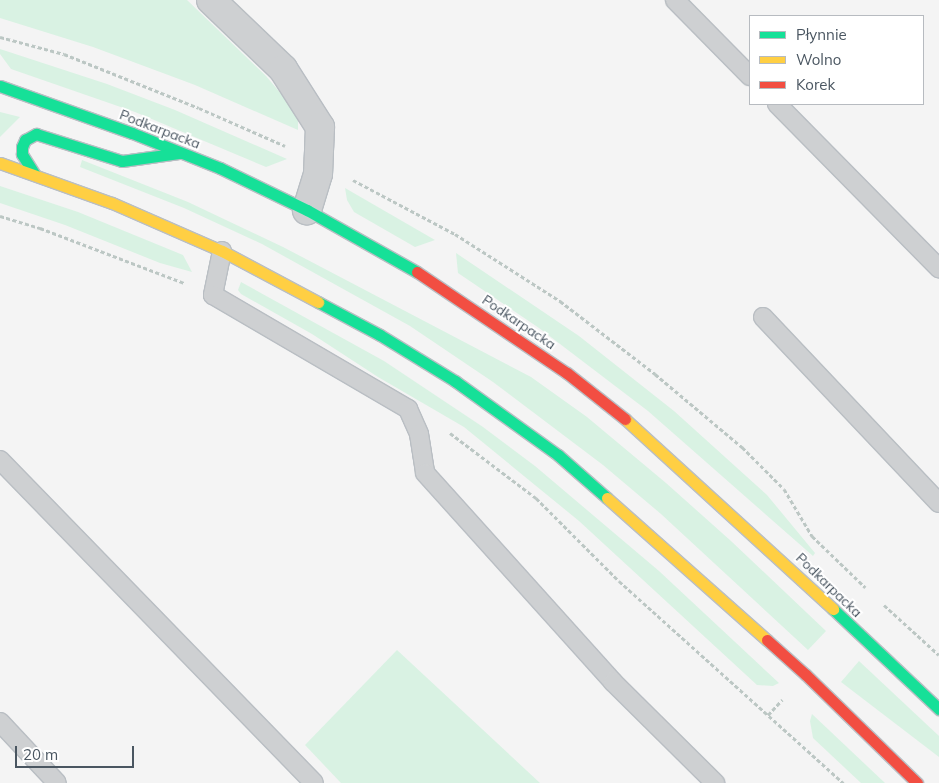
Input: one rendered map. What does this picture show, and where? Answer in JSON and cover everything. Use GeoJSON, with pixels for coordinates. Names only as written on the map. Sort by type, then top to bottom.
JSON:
{"type":"FeatureCollection","features":[{"type":"Feature","properties":{"kind":"highway","name":"Podkarpacka"},"geometry":{"type":"LineString","coordinates":[[0,86],[220,168],[306,210],[429,279],[567,373],[632,424],[735,517],[939,709]]}},
{"type":"Feature","properties":{"kind":"highway"},"geometry":{"type":"LineString","coordinates":[[35,175],[22,154],[22,147],[25,140],[36,134],[122,161],[181,153]]}},
{"type":"Feature","properties":{"kind":"highway"},"geometry":{"type":"LineString","coordinates":[[0,163],[112,203],[222,251],[380,334],[455,381],[558,455],[806,675],[917,783]]}},
{"type":"Feature","properties":{"kind":"street"},"geometry":{"type":"LineString","coordinates":[[211,0],[283,69],[320,127],[318,174],[306,210]]}},
{"type":"Feature","properties":{"kind":"lane"},"geometry":{"type":"LineString","coordinates":[[676,0],[749,75]]}},
{"type":"Feature","properties":{"kind":"lane"},"geometry":{"type":"LineString","coordinates":[[779,105],[939,268]]}},
{"type":"Feature","properties":{"kind":"lane"},"geometry":{"type":"LineString","coordinates":[[222,251],[213,295],[408,409],[419,434],[425,473],[613,682],[715,783]]}},
{"type":"Feature","properties":{"kind":"lane"},"geometry":{"type":"LineString","coordinates":[[763,317],[939,503]]}},
{"type":"Feature","properties":{"kind":"lane"},"geometry":{"type":"LineString","coordinates":[[0,460],[314,783]]}},
{"type":"Feature","properties":{"kind":"lane"},"geometry":{"type":"LineString","coordinates":[[0,722],[57,783]]}},
{"type":"Feature","properties":{"kind":"path"},"geometry":{"type":"LineString","coordinates":[[0,216],[40,228],[213,295]]}},
{"type":"Feature","properties":{"kind":"path"},"geometry":{"type":"LineString","coordinates":[[408,409],[450,433],[536,498],[619,580],[843,783]]}},
{"type":"Feature","properties":{"kind":"green space"},"geometry":{"type":"Polygon","coordinates":[[[0,0],[187,0],[266,76],[298,114],[298,130],[195,85],[93,47],[0,18],[0,0]]]}},
{"type":"Feature","properties":{"kind":"green space"},"geometry":{"type":"Polygon","coordinates":[[[0,49],[107,84],[175,110],[287,159],[266,167],[135,112],[11,69],[0,54],[0,49]]]}},
{"type":"Feature","properties":{"kind":"green space"},"geometry":{"type":"Polygon","coordinates":[[[0,112],[20,117],[0,137],[0,112]]]}},
{"type":"Feature","properties":{"kind":"green space"},"geometry":{"type":"Polygon","coordinates":[[[82,160],[188,202],[283,247],[531,377],[587,417],[666,483],[731,541],[826,631],[808,650],[661,514],[603,465],[493,382],[410,326],[262,244],[184,208],[80,167],[82,160]]]}},
{"type":"Feature","properties":{"kind":"green space"},"geometry":{"type":"Polygon","coordinates":[[[0,186],[78,212],[183,255],[192,272],[160,263],[65,225],[0,203],[0,186]]]}},
{"type":"Feature","properties":{"kind":"green space"},"geometry":{"type":"Polygon","coordinates":[[[345,188],[435,240],[415,247],[354,212],[347,200],[345,188]]]}},
{"type":"Feature","properties":{"kind":"green space"},"geometry":{"type":"Polygon","coordinates":[[[456,253],[579,336],[674,411],[767,495],[815,553],[813,556],[648,411],[539,328],[458,273],[456,253]]]}},
{"type":"Feature","properties":{"kind":"green space"},"geometry":{"type":"Polygon","coordinates":[[[241,282],[384,361],[483,427],[535,466],[659,571],[779,683],[773,686],[757,685],[579,521],[464,427],[378,377],[312,334],[241,294],[238,290],[241,282]]]}},
{"type":"Feature","properties":{"kind":"green space"},"geometry":{"type":"Polygon","coordinates":[[[397,650],[540,783],[341,783],[305,745],[397,650]]]}},
{"type":"Feature","properties":{"kind":"green space"},"geometry":{"type":"Polygon","coordinates":[[[859,661],[939,736],[939,757],[841,682],[859,661]]]}},
{"type":"Feature","properties":{"kind":"green space"},"geometry":{"type":"Polygon","coordinates":[[[812,714],[885,783],[861,783],[813,738],[810,721],[812,714]]]}},
{"type":"Feature","properties":{"kind":"traffic: fast"},"geometry":{"type":"LineString","coordinates":[[0,86],[132,133],[220,168],[307,210],[417,272]]}},
{"type":"Feature","properties":{"kind":"traffic: fast"},"geometry":{"type":"LineString","coordinates":[[35,175],[22,154],[22,147],[25,140],[36,134],[122,161],[180,153]]}},
{"type":"Feature","properties":{"kind":"traffic: fast"},"geometry":{"type":"LineString","coordinates":[[318,302],[380,335],[455,381],[558,455],[607,498]]}},
{"type":"Feature","properties":{"kind":"traffic: fast"},"geometry":{"type":"LineString","coordinates":[[833,609],[939,709]]}},
{"type":"Feature","properties":{"kind":"traffic: slow"},"geometry":{"type":"LineString","coordinates":[[0,163],[112,203],[222,251],[318,302]]}},
{"type":"Feature","properties":{"kind":"traffic: slow"},"geometry":{"type":"LineString","coordinates":[[625,419],[833,609]]}},
{"type":"Feature","properties":{"kind":"traffic: slow"},"geometry":{"type":"LineString","coordinates":[[607,498],[767,640]]}},
{"type":"Feature","properties":{"kind":"traffic: jam"},"geometry":{"type":"LineString","coordinates":[[417,272],[567,373],[625,419]]}},
{"type":"Feature","properties":{"kind":"traffic: jam"},"geometry":{"type":"LineString","coordinates":[[767,640],[806,675],[917,783]]}}]}
